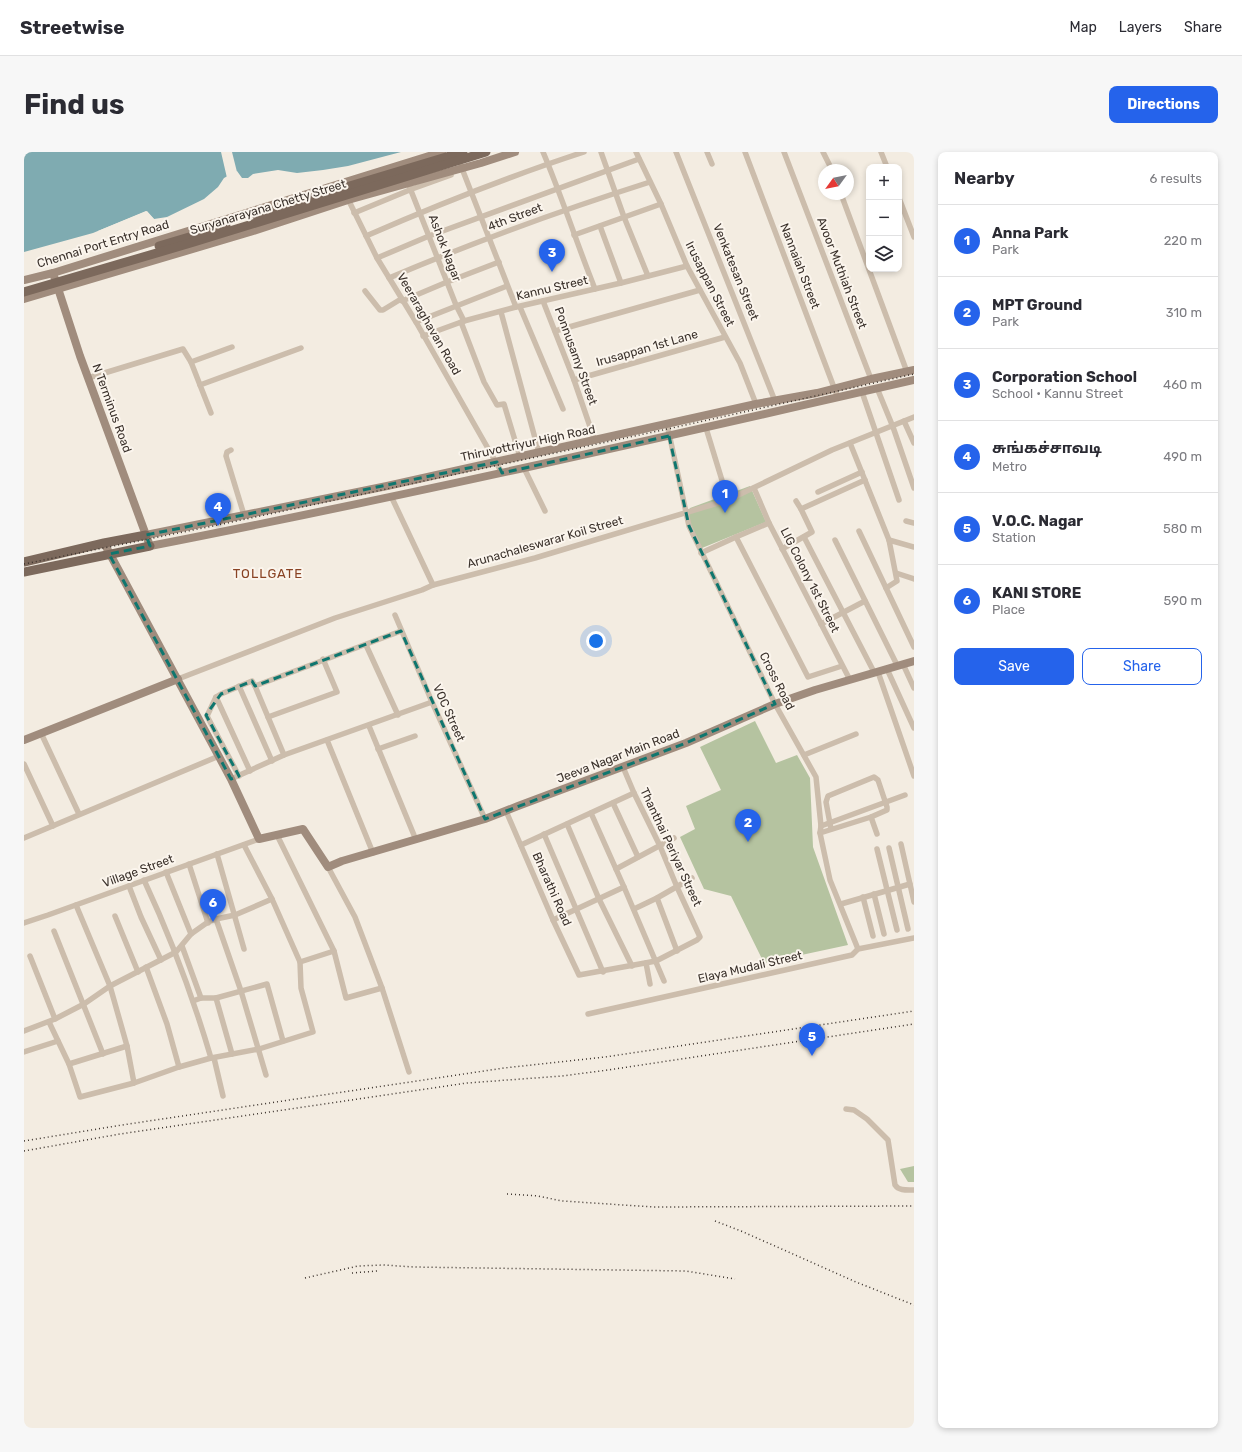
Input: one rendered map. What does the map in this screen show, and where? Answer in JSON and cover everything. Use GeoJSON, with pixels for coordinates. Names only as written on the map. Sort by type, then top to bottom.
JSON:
{"type":"FeatureCollection","features":[{"type":"Feature","properties":{"kind":"main road","name":"Suryanarayana Chetty Street"},"geometry":{"type":"LineString","coordinates":[[55,281],[347,198],[462,163],[486,152]]}},
{"type":"Feature","properties":{"kind":"main road","name":"Suryanarayana Chetty Street"},"geometry":{"type":"LineString","coordinates":[[55,281],[462,163]]}},
{"type":"Feature","properties":{"kind":"main road"},"geometry":{"type":"LineString","coordinates":[[24,286],[55,281]]}},
{"type":"Feature","properties":{"kind":"main road"},"geometry":{"type":"LineString","coordinates":[[24,292],[55,281]]}},
{"type":"Feature","properties":{"kind":"main road"},"geometry":{"type":"LineString","coordinates":[[24,562],[104,543],[146,535]]}},
{"type":"Feature","properties":{"kind":"main road"},"geometry":{"type":"LineString","coordinates":[[24,572],[150,546]]}},
{"type":"Feature","properties":{"kind":"street","name":"Chennai Port Entry Road"},"geometry":{"type":"LineString","coordinates":[[24,280],[55,281],[442,152]]}},
{"type":"Feature","properties":{"kind":"street"},"geometry":{"type":"LineString","coordinates":[[354,213],[462,163],[515,152]]}},
{"type":"Feature","properties":{"kind":"street"},"geometry":{"type":"LineString","coordinates":[[543,152],[558,188],[595,289]]}},
{"type":"Feature","properties":{"kind":"street"},"geometry":{"type":"LineString","coordinates":[[366,236],[420,213],[548,164],[584,152]]}},
{"type":"Feature","properties":{"kind":"street"},"geometry":{"type":"LineString","coordinates":[[601,152],[624,217],[648,276]]}},
{"type":"Feature","properties":{"kind":"street","name":"Irusappan Street"},"geometry":{"type":"LineString","coordinates":[[636,152],[661,204],[686,266],[740,363],[756,404]]}},
{"type":"Feature","properties":{"kind":"street","name":"Venkatesan Street"},"geometry":{"type":"LineString","coordinates":[[676,152],[775,401]]}},
{"type":"Feature","properties":{"kind":"street"},"geometry":{"type":"LineString","coordinates":[[708,152],[712,164]]}},
{"type":"Feature","properties":{"kind":"street","name":"Nannaiah Street"},"geometry":{"type":"LineString","coordinates":[[745,152],[838,398]]}},
{"type":"Feature","properties":{"kind":"street","name":"Avoor Muthiah Street"},"geometry":{"type":"LineString","coordinates":[[784,152],[871,379]]}},
{"type":"Feature","properties":{"kind":"street"},"geometry":{"type":"LineString","coordinates":[[823,152],[829,164]]}},
{"type":"Feature","properties":{"kind":"street"},"geometry":{"type":"LineString","coordinates":[[881,152],[886,164]]}},
{"type":"Feature","properties":{"kind":"street"},"geometry":{"type":"LineString","coordinates":[[377,258],[429,236],[482,218],[558,188],[639,159]]}},
{"type":"Feature","properties":{"kind":"street"},"geometry":{"type":"LineString","coordinates":[[462,163],[507,286],[518,307],[563,409]]}},
{"type":"Feature","properties":{"kind":"street","name":"4th Street"},"geometry":{"type":"LineString","coordinates":[[389,278],[437,258],[566,210],[650,182]]}},
{"type":"Feature","properties":{"kind":"street"},"geometry":{"type":"LineString","coordinates":[[347,198],[410,186]]}},
{"type":"Feature","properties":{"kind":"street","name":"Ashok Nagar"},"geometry":{"type":"LineString","coordinates":[[410,186],[488,388],[497,405],[504,404],[520,457]]}},
{"type":"Feature","properties":{"kind":"street","name":"Veeraraghavan Road"},"geometry":{"type":"LineString","coordinates":[[347,198],[377,258],[416,322],[502,473]]}},
{"type":"Feature","properties":{"kind":"street"},"geometry":{"type":"LineString","coordinates":[[843,200],[911,371]]}},
{"type":"Feature","properties":{"kind":"street"},"geometry":{"type":"LineString","coordinates":[[900,200],[914,237]]}},
{"type":"Feature","properties":{"kind":"street"},"geometry":{"type":"LineString","coordinates":[[574,235],[661,204]]}},
{"type":"Feature","properties":{"kind":"street"},"geometry":{"type":"LineString","coordinates":[[600,226],[621,283]]}},
{"type":"Feature","properties":{"kind":"street"},"geometry":{"type":"LineString","coordinates":[[365,291],[380,310],[383,310],[402,300],[499,262]]}},
{"type":"Feature","properties":{"kind":"street","name":"Kannu Street"},"geometry":{"type":"LineString","coordinates":[[423,336],[462,322],[518,307],[686,266]]}},
{"type":"Feature","properties":{"kind":"street"},"geometry":{"type":"LineString","coordinates":[[24,299],[55,281]]}},
{"type":"Feature","properties":{"kind":"street","name":"N Terminus Road"},"geometry":{"type":"LineString","coordinates":[[55,281],[80,356],[150,546]]}},
{"type":"Feature","properties":{"kind":"street"},"geometry":{"type":"LineString","coordinates":[[416,322],[507,286]]}},
{"type":"Feature","properties":{"kind":"street"},"geometry":{"type":"LineString","coordinates":[[555,331],[700,290]]}},
{"type":"Feature","properties":{"kind":"street","name":"Ponnusamy Street"},"geometry":{"type":"LineString","coordinates":[[543,301],[574,380],[595,441]]}},
{"type":"Feature","properties":{"kind":"street"},"geometry":{"type":"LineString","coordinates":[[501,312],[539,453]]}},
{"type":"Feature","properties":{"kind":"street","name":"Irusappan 1st Lane"},"geometry":{"type":"LineString","coordinates":[[574,380],[725,337]]}},
{"type":"Feature","properties":{"kind":"street"},"geometry":{"type":"LineString","coordinates":[[191,362],[232,347]]}},
{"type":"Feature","properties":{"kind":"street"},"geometry":{"type":"LineString","coordinates":[[200,385],[301,348]]}},
{"type":"Feature","properties":{"kind":"street"},"geometry":{"type":"LineString","coordinates":[[88,378],[183,349],[191,362],[211,414]]}},
{"type":"Feature","properties":{"kind":"street","name":"Thiruvottriyur High Road"},"geometry":{"type":"LineString","coordinates":[[146,535],[387,486],[911,371]]}},
{"type":"Feature","properties":{"kind":"street","name":"Thiruvottriyur High Road"},"geometry":{"type":"LineString","coordinates":[[150,546],[282,520],[502,473],[914,380]]}},
{"type":"Feature","properties":{"kind":"street"},"geometry":{"type":"LineString","coordinates":[[877,388],[893,427],[914,488]]}},
{"type":"Feature","properties":{"kind":"street"},"geometry":{"type":"LineString","coordinates":[[862,392],[899,500]]}},
{"type":"Feature","properties":{"kind":"street","name":"Arunachaleswarar Koil Street"},"geometry":{"type":"LineString","coordinates":[[178,680],[335,618],[422,590],[433,585],[535,558],[728,500],[832,450],[893,427],[914,417]]}},
{"type":"Feature","properties":{"kind":"street"},"geometry":{"type":"LineString","coordinates":[[904,421],[914,443]]}},
{"type":"Feature","properties":{"kind":"street","name":"Cross Road"},"geometry":{"type":"LineString","coordinates":[[667,424],[687,512],[686,517],[701,553],[775,704],[816,777],[821,826],[820,833],[830,880],[858,949]]}},
{"type":"Feature","properties":{"kind":"street"},"geometry":{"type":"LineString","coordinates":[[706,428],[728,500]]}},
{"type":"Feature","properties":{"kind":"street"},"geometry":{"type":"LineString","coordinates":[[850,443],[889,540],[897,581],[886,588]]}},
{"type":"Feature","properties":{"kind":"street"},"geometry":{"type":"LineString","coordinates":[[231,450],[226,456],[244,515]]}},
{"type":"Feature","properties":{"kind":"street"},"geometry":{"type":"LineString","coordinates":[[524,468],[545,511]]}},
{"type":"Feature","properties":{"kind":"street"},"geometry":{"type":"LineString","coordinates":[[818,492],[862,472]]}},
{"type":"Feature","properties":{"kind":"street"},"geometry":{"type":"LineString","coordinates":[[801,508],[865,480]]}},
{"type":"Feature","properties":{"kind":"street","name":"LIG Colony 1st Street"},"geometry":{"type":"LineString","coordinates":[[754,488],[782,550],[850,680]]}},
{"type":"Feature","properties":{"kind":"street"},"geometry":{"type":"LineString","coordinates":[[391,496],[433,585]]}},
{"type":"Feature","properties":{"kind":"street"},"geometry":{"type":"LineString","coordinates":[[782,550],[812,532],[801,508],[796,501]]}},
{"type":"Feature","properties":{"kind":"street"},"geometry":{"type":"LineString","coordinates":[[677,515],[688,522]]}},
{"type":"Feature","properties":{"kind":"street"},"geometry":{"type":"LineString","coordinates":[[906,521],[914,523]]}},
{"type":"Feature","properties":{"kind":"street"},"geometry":{"type":"LineString","coordinates":[[701,553],[769,523]]}},
{"type":"Feature","properties":{"kind":"street"},"geometry":{"type":"LineString","coordinates":[[860,531],[914,647]]}},
{"type":"Feature","properties":{"kind":"street"},"geometry":{"type":"LineString","coordinates":[[736,537],[808,677],[842,666]]}},
{"type":"Feature","properties":{"kind":"street"},"geometry":{"type":"LineString","coordinates":[[804,537],[843,613],[876,672],[914,776]]}},
{"type":"Feature","properties":{"kind":"street"},"geometry":{"type":"LineString","coordinates":[[835,540],[866,601],[914,688]]}},
{"type":"Feature","properties":{"kind":"street"},"geometry":{"type":"LineString","coordinates":[[889,540],[914,547]]}},
{"type":"Feature","properties":{"kind":"street"},"geometry":{"type":"LineString","coordinates":[[104,543],[219,756],[235,777]]}},
{"type":"Feature","properties":{"kind":"street"},"geometry":{"type":"LineString","coordinates":[[896,573],[914,579]]}},
{"type":"Feature","properties":{"kind":"street"},"geometry":{"type":"LineString","coordinates":[[821,624],[866,601]]}},
{"type":"Feature","properties":{"kind":"street","name":"VOC Street"},"geometry":{"type":"LineString","coordinates":[[395,615],[432,702],[485,819]]}},
{"type":"Feature","properties":{"kind":"street"},"geometry":{"type":"LineString","coordinates":[[255,686],[323,659],[366,645],[401,631]]}},
{"type":"Feature","properties":{"kind":"street"},"geometry":{"type":"LineString","coordinates":[[366,645],[398,715]]}},
{"type":"Feature","properties":{"kind":"street"},"geometry":{"type":"LineString","coordinates":[[268,717],[337,692],[323,659]]}},
{"type":"Feature","properties":{"kind":"street","name":"Jeeva Nagar Main Road"},"geometry":{"type":"LineString","coordinates":[[328,868],[342,861],[374,853],[485,819],[686,743],[775,704],[815,690],[914,661]]}},
{"type":"Feature","properties":{"kind":"street"},"geometry":{"type":"LineString","coordinates":[[887,669],[914,728]]}},
{"type":"Feature","properties":{"kind":"street"},"geometry":{"type":"LineString","coordinates":[[24,740],[178,680]]}},
{"type":"Feature","properties":{"kind":"street"},"geometry":{"type":"LineString","coordinates":[[284,755],[252,681],[216,697],[208,712],[208,718],[235,777],[259,839],[304,830],[328,868],[355,917],[382,988],[409,1072]]}},
{"type":"Feature","properties":{"kind":"street"},"geometry":{"type":"LineString","coordinates":[[239,686],[272,761]]}},
{"type":"Feature","properties":{"kind":"street"},"geometry":{"type":"LineString","coordinates":[[216,697],[250,771]]}},
{"type":"Feature","properties":{"kind":"street"},"geometry":{"type":"LineString","coordinates":[[235,777],[284,755],[432,702]]}},
{"type":"Feature","properties":{"kind":"street"},"geometry":{"type":"LineString","coordinates":[[368,726],[416,840]]}},
{"type":"Feature","properties":{"kind":"street"},"geometry":{"type":"LineString","coordinates":[[41,733],[80,814]]}},
{"type":"Feature","properties":{"kind":"street"},"geometry":{"type":"LineString","coordinates":[[804,755],[856,734]]}},
{"type":"Feature","properties":{"kind":"street"},"geometry":{"type":"LineString","coordinates":[[378,750],[415,736]]}},
{"type":"Feature","properties":{"kind":"street"},"geometry":{"type":"LineString","coordinates":[[327,740],[374,853]]}},
{"type":"Feature","properties":{"kind":"street"},"geometry":{"type":"LineString","coordinates":[[24,837],[219,756]]}},
{"type":"Feature","properties":{"kind":"street"},"geometry":{"type":"LineString","coordinates":[[24,764],[53,826]]}},
{"type":"Feature","properties":{"kind":"street","name":"Thanthai Periyar Street"},"geometry":{"type":"LineString","coordinates":[[623,767],[700,937],[677,951]]}},
{"type":"Feature","properties":{"kind":"street"},"geometry":{"type":"LineString","coordinates":[[821,826],[831,826],[871,817],[887,810],[888,807],[885,803],[878,780],[874,777],[828,796],[826,802],[831,826]]}},
{"type":"Feature","properties":{"kind":"street"},"geometry":{"type":"LineString","coordinates":[[521,845],[634,793]]}},
{"type":"Feature","properties":{"kind":"street"},"geometry":{"type":"LineString","coordinates":[[820,833],[831,826],[906,795]]}},
{"type":"Feature","properties":{"kind":"street"},"geometry":{"type":"LineString","coordinates":[[613,803],[638,857]]}},
{"type":"Feature","properties":{"kind":"street","name":"Bharathi Road"},"geometry":{"type":"LineString","coordinates":[[506,811],[553,920],[580,975],[603,972]]}},
{"type":"Feature","properties":{"kind":"street"},"geometry":{"type":"LineString","coordinates":[[591,813],[664,981]]}},
{"type":"Feature","properties":{"kind":"street"},"geometry":{"type":"LineString","coordinates":[[871,817],[877,834]]}},
{"type":"Feature","properties":{"kind":"street"},"geometry":{"type":"LineString","coordinates":[[567,824],[599,898],[632,966]]}},
{"type":"Feature","properties":{"kind":"street"},"geometry":{"type":"LineString","coordinates":[[544,834],[603,972],[656,961],[677,951],[657,898]]}},
{"type":"Feature","properties":{"kind":"street"},"geometry":{"type":"LineString","coordinates":[[278,835],[334,951],[346,998],[382,988]]}},
{"type":"Feature","properties":{"kind":"street"},"geometry":{"type":"LineString","coordinates":[[616,869],[674,838]]}},
{"type":"Feature","properties":{"kind":"street","name":"Village Street"},"geometry":{"type":"LineString","coordinates":[[24,923],[259,839]]}},
{"type":"Feature","properties":{"kind":"street"},"geometry":{"type":"LineString","coordinates":[[901,844],[914,902]]}},
{"type":"Feature","properties":{"kind":"street"},"geometry":{"type":"LineString","coordinates":[[48,1022],[69,1064],[80,1097],[134,1083],[179,1067],[212,1058],[259,1049],[313,1032],[301,988],[300,962],[272,899],[244,845]]}},
{"type":"Feature","properties":{"kind":"street"},"geometry":{"type":"LineString","coordinates":[[889,848],[908,929]]}},
{"type":"Feature","properties":{"kind":"street"},"geometry":{"type":"LineString","coordinates":[[877,849],[897,930]]}},
{"type":"Feature","properties":{"kind":"street"},"geometry":{"type":"LineString","coordinates":[[217,854],[244,949]]}},
{"type":"Feature","properties":{"kind":"street"},"geometry":{"type":"LineString","coordinates":[[189,864],[208,923]]}},
{"type":"Feature","properties":{"kind":"street"},"geometry":{"type":"LineString","coordinates":[[166,872],[191,934]]}},
{"type":"Feature","properties":{"kind":"street"},"geometry":{"type":"LineString","coordinates":[[634,909],[692,878]]}},
{"type":"Feature","properties":{"kind":"street"},"geometry":{"type":"LineString","coordinates":[[144,880],[176,952],[212,1058],[222,1096]]}},
{"type":"Feature","properties":{"kind":"street"},"geometry":{"type":"LineString","coordinates":[[841,904],[910,884]]}},
{"type":"Feature","properties":{"kind":"street"},"geometry":{"type":"LineString","coordinates":[[129,886],[141,917],[161,960]]}},
{"type":"Feature","properties":{"kind":"street"},"geometry":{"type":"LineString","coordinates":[[553,920],[624,887]]}},
{"type":"Feature","properties":{"kind":"street"},"geometry":{"type":"LineString","coordinates":[[874,894],[884,934]]}},
{"type":"Feature","properties":{"kind":"street"},"geometry":{"type":"LineString","coordinates":[[863,898],[873,936]]}},
{"type":"Feature","properties":{"kind":"street"},"geometry":{"type":"LineString","coordinates":[[24,1030],[55,1019],[84,1004],[110,986],[176,952],[191,934],[208,923],[272,899]]}},
{"type":"Feature","properties":{"kind":"street"},"geometry":{"type":"LineString","coordinates":[[76,905],[110,986],[127,1046],[134,1083]]}},
{"type":"Feature","properties":{"kind":"street"},"geometry":{"type":"LineString","coordinates":[[115,916],[138,972]]}},
{"type":"Feature","properties":{"kind":"street"},"geometry":{"type":"LineString","coordinates":[[216,919],[241,991],[266,1075]]}},
{"type":"Feature","properties":{"kind":"street"},"geometry":{"type":"LineString","coordinates":[[54,931],[103,1054]]}},
{"type":"Feature","properties":{"kind":"street","name":"Elaya Mudali Street"},"geometry":{"type":"LineString","coordinates":[[588,1014],[852,955],[858,949],[914,938]]}},
{"type":"Feature","properties":{"kind":"street"},"geometry":{"type":"LineString","coordinates":[[182,946],[201,998]]}},
{"type":"Feature","properties":{"kind":"street"},"geometry":{"type":"LineString","coordinates":[[300,962],[334,951]]}},
{"type":"Feature","properties":{"kind":"street"},"geometry":{"type":"LineString","coordinates":[[30,956],[55,1019]]}},
{"type":"Feature","properties":{"kind":"street"},"geometry":{"type":"LineString","coordinates":[[646,963],[650,984]]}},
{"type":"Feature","properties":{"kind":"street"},"geometry":{"type":"LineString","coordinates":[[146,967],[167,1024],[179,1067]]}},
{"type":"Feature","properties":{"kind":"street"},"geometry":{"type":"LineString","coordinates":[[193,1001],[201,998],[216,998],[267,984],[283,1041]]}},
{"type":"Feature","properties":{"kind":"street"},"geometry":{"type":"LineString","coordinates":[[216,998],[232,1054]]}},
{"type":"Feature","properties":{"kind":"street"},"geometry":{"type":"LineString","coordinates":[[24,1052],[58,1041]]}},
{"type":"Feature","properties":{"kind":"street"},"geometry":{"type":"LineString","coordinates":[[69,1064],[127,1046]]}},
{"type":"Feature","properties":{"kind":"street"},"geometry":{"type":"LineString","coordinates":[[846,1109],[854,1110],[867,1118],[888,1140],[895,1185],[902,1190],[914,1190]]}},
{"type":"Feature","properties":{"kind":"highlighted area"},"geometry":{"type":"Polygon","coordinates":[[[669,436],[689,526],[775,704],[686,743],[485,819],[401,631],[255,686],[252,681],[221,694],[206,715],[239,776],[231,779],[109,554],[150,546],[146,535],[497,462],[502,473],[669,436]]]}},
{"type":"Feature","properties":{"kind":"green space"},"geometry":{"type":"Polygon","coordinates":[[[750,486],[766,522],[702,548],[687,519],[690,508],[750,486]]]}},
{"type":"Feature","properties":{"kind":"green space"},"geometry":{"type":"Polygon","coordinates":[[[755,721],[776,763],[797,755],[810,778],[813,847],[848,945],[764,963],[731,896],[704,889],[680,837],[695,829],[686,806],[721,790],[700,747],[755,721]]]}},
{"type":"Feature","properties":{"kind":"green space"},"geometry":{"type":"Polygon","coordinates":[[[914,1166],[914,1182],[908,1182],[900,1169],[914,1166]]]}},
{"type":"Feature","properties":{"kind":"water"},"geometry":{"type":"Polygon","coordinates":[[[24,152],[401,152],[348,166],[323,170],[297,173],[278,170],[253,174],[248,178],[242,178],[237,171],[224,178],[218,187],[204,199],[167,217],[154,219],[146,211],[93,233],[24,252],[24,152]]]}},
{"type":"Feature","properties":{"kind":"pier"},"geometry":{"type":"Polygon","coordinates":[[[221,152],[232,152],[238,176],[237,174],[227,178],[221,152]]]}},
{"type":"Feature","properties":{"kind":"pier"},"geometry":{"type":"Polygon","coordinates":[[[147,211],[154,221],[146,213],[98,233],[98,231],[147,211]]]}},
{"type":"Feature","properties":{"kind":"railway"},"geometry":{"type":"LineString","coordinates":[[24,564],[218,525],[672,428],[914,374]]}},
{"type":"Feature","properties":{"kind":"railway"},"geometry":{"type":"LineString","coordinates":[[24,1141],[504,1068],[605,1057],[914,1011]]}},
{"type":"Feature","properties":{"kind":"railway"},"geometry":{"type":"LineString","coordinates":[[24,1151],[120,1134],[467,1083],[562,1076],[608,1070],[914,1024]]}},
{"type":"Feature","properties":{"kind":"railway"},"geometry":{"type":"LineString","coordinates":[[507,1194],[538,1196],[562,1201],[655,1207],[914,1206]]}},
{"type":"Feature","properties":{"kind":"railway"},"geometry":{"type":"LineString","coordinates":[[715,1221],[856,1282],[914,1305]]}},
{"type":"Feature","properties":{"kind":"railway"},"geometry":{"type":"LineString","coordinates":[[305,1278],[358,1266],[383,1265],[414,1267],[686,1271],[735,1279]]}},
{"type":"Feature","properties":{"kind":"railway"},"geometry":{"type":"LineString","coordinates":[[352,1273],[377,1271]]}},
{"type":"Feature","properties":{"kind":"place","name":"Corporation School"},"geometry":{"type":"Point","coordinates":[552,272]}},
{"type":"Feature","properties":{"kind":"place","name":"Anna Park"},"geometry":{"type":"Point","coordinates":[725,513]}},
{"type":"Feature","properties":{"kind":"place","name":"சுங்கச்சாவடி"},"geometry":{"type":"Point","coordinates":[218,526]}},
{"type":"Feature","properties":{"kind":"place","name":"MPT Ground"},"geometry":{"type":"Point","coordinates":[748,842]}},
{"type":"Feature","properties":{"kind":"place","name":"KANI STORE"},"geometry":{"type":"Point","coordinates":[213,922]}},
{"type":"Feature","properties":{"kind":"place","name":"V.O.C. Nagar"},"geometry":{"type":"Point","coordinates":[812,1056]}},
{"type":"Feature","properties":{"kind":"district","name":"TOLLGATE"},"geometry":{"type":"Point","coordinates":[268,573]}}]}
